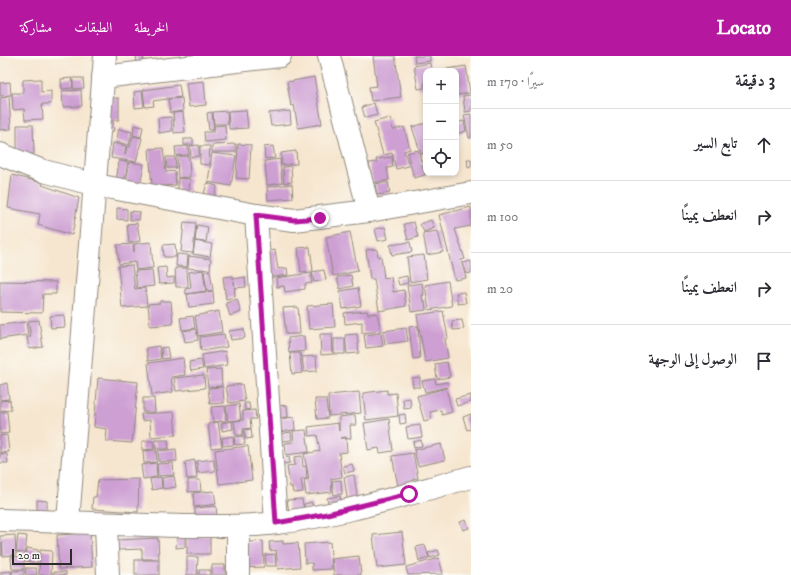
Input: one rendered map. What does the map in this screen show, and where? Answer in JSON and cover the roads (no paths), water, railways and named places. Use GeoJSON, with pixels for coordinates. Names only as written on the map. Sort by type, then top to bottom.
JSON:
{"type":"FeatureCollection","features":[{"type":"Feature","properties":{"kind":"street"},"geometry":{"type":"LineString","coordinates":[[68,521],[96,185],[104,67],[280,56]]}},
{"type":"Feature","properties":{"kind":"street"},"geometry":{"type":"LineString","coordinates":[[329,56],[369,211]]}},
{"type":"Feature","properties":{"kind":"street"},"geometry":{"type":"LineString","coordinates":[[0,154],[40,170],[96,185],[256,215],[294,220],[369,211],[471,193]]}},
{"type":"Feature","properties":{"kind":"street"},"geometry":{"type":"LineString","coordinates":[[256,215],[276,523]]}},
{"type":"Feature","properties":{"kind":"street"},"geometry":{"type":"LineString","coordinates":[[0,520],[68,521],[106,525],[238,526],[276,523],[335,512],[471,477]]}},
{"type":"Feature","properties":{"kind":"street"},"geometry":{"type":"LineString","coordinates":[[106,525],[108,575]]}},
{"type":"Feature","properties":{"kind":"street"},"geometry":{"type":"LineString","coordinates":[[238,526],[238,575]]}}]}
